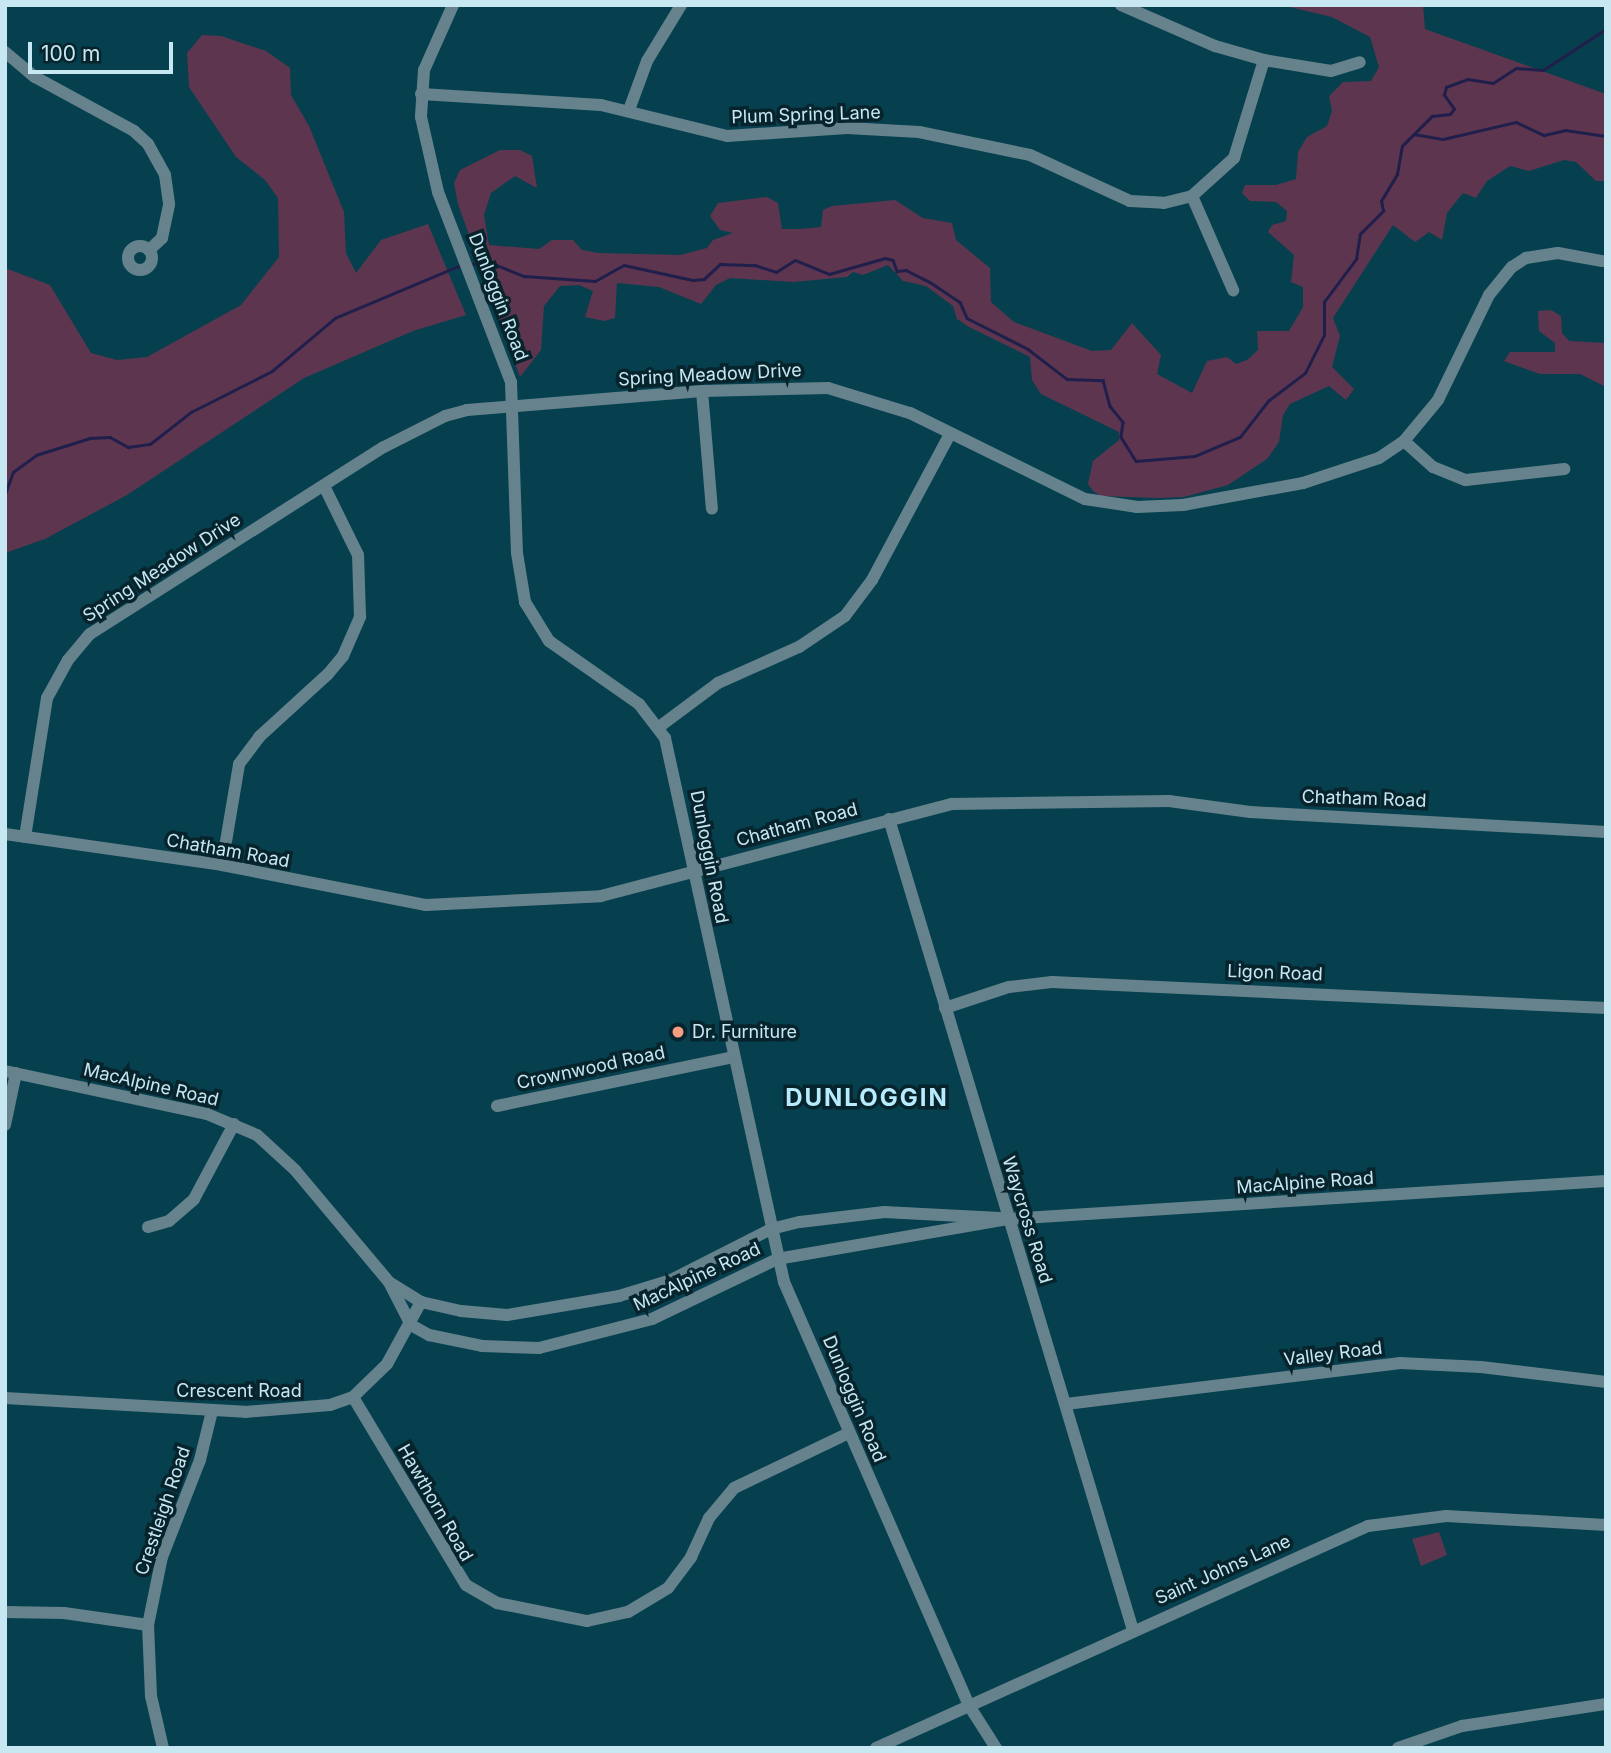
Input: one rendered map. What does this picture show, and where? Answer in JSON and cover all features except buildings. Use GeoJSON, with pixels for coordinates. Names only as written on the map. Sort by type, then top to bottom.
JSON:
{"type":"FeatureCollection","features":[{"type":"Feature","properties":{"kind":"street","name":"Dunloggin Road"},"geometry":{"type":"LineString","coordinates":[[453,5],[429,53],[421,94],[428,158],[463,257],[505,358],[513,406],[517,553],[525,602],[549,641],[639,704],[659,727],[673,762],[692,872],[777,1259],[849,1433],[968,1704],[996,1748]]}},
{"type":"Feature","properties":{"kind":"street"},"geometry":{"type":"LineString","coordinates":[[629,110],[647,61],[681,5]]}},
{"type":"Feature","properties":{"kind":"street"},"geometry":{"type":"LineString","coordinates":[[1121,5],[1215,46],[1264,60],[1331,71],[1360,62]]}},
{"type":"Feature","properties":{"kind":"street"},"geometry":{"type":"LineString","coordinates":[[5,52],[35,77],[134,131],[148,144],[165,176],[169,205],[162,238],[149,250]]}},
{"type":"Feature","properties":{"kind":"street"},"geometry":{"type":"LineString","coordinates":[[1233,290],[1192,196],[1234,158],[1264,60]]}},
{"type":"Feature","properties":{"kind":"street","name":"Plum Spring Lane"},"geometry":{"type":"LineString","coordinates":[[421,94],[629,110],[727,136],[847,128],[919,132],[1030,155],[1130,201],[1164,203],[1192,196]]}},
{"type":"Feature","properties":{"kind":"street","name":"Spring Meadow Drive"},"geometry":{"type":"LineString","coordinates":[[25,837],[42,715],[57,678],[78,647],[107,622],[390,443],[445,416],[513,406],[702,391],[828,388],[891,406],[1059,489],[1136,507],[1184,505],[1332,476],[1358,468],[1404,441],[1438,400],[1499,279],[1526,258],[1541,255],[1558,253],[1601,261]]}},
{"type":"Feature","properties":{"kind":"street"},"geometry":{"type":"LineString","coordinates":[[702,391],[712,509]]}},
{"type":"Feature","properties":{"kind":"street"},"geometry":{"type":"LineString","coordinates":[[659,727],[718,683],[817,637],[845,616],[872,580],[950,434]]}},
{"type":"Feature","properties":{"kind":"street"},"geometry":{"type":"LineString","coordinates":[[1404,441],[1433,467],[1466,480],[1564,469]]}},
{"type":"Feature","properties":{"kind":"street"},"geometry":{"type":"LineString","coordinates":[[222,865],[239,764],[258,737],[328,674],[343,656],[360,617],[358,555],[324,486]]}},
{"type":"Feature","properties":{"kind":"street","name":"Chatham Road"},"geometry":{"type":"LineString","coordinates":[[5,834],[222,865],[426,905],[601,896],[952,804],[1130,800],[1250,812],[1606,832]]}},
{"type":"Feature","properties":{"kind":"street","name":"Waycross Road"},"geometry":{"type":"LineString","coordinates":[[889,819],[1133,1630]]}},
{"type":"Feature","properties":{"kind":"street","name":"Ligon Road"},"geometry":{"type":"LineString","coordinates":[[945,1008],[1009,987],[1052,982],[1606,1008]]}},
{"type":"Feature","properties":{"kind":"street","name":"Crownwood Road"},"geometry":{"type":"LineString","coordinates":[[497,1106],[733,1057]]}},
{"type":"Feature","properties":{"kind":"street"},"geometry":{"type":"LineString","coordinates":[[5,1125],[10,1072]]}},
{"type":"Feature","properties":{"kind":"street","name":"MacAlpine Road"},"geometry":{"type":"LineString","coordinates":[[10,1072],[177,1107],[234,1124],[278,1151],[388,1282],[411,1325],[429,1335],[480,1346],[539,1348],[568,1343],[659,1317],[777,1259],[1008,1219],[1606,1181]]}},
{"type":"Feature","properties":{"kind":"street"},"geometry":{"type":"LineString","coordinates":[[148,1227],[182,1212],[207,1179],[234,1124]]}},
{"type":"Feature","properties":{"kind":"street","name":"MacAlpine Road"},"geometry":{"type":"LineString","coordinates":[[388,1282],[421,1301],[507,1315],[578,1305],[671,1280],[771,1229],[884,1212],[970,1213],[1008,1219]]}},
{"type":"Feature","properties":{"kind":"street","name":"Crescent Road"},"geometry":{"type":"LineString","coordinates":[[5,1398],[212,1411],[307,1409],[353,1397],[387,1364],[411,1325],[421,1301]]}},
{"type":"Feature","properties":{"kind":"street","name":"Valley Road"},"geometry":{"type":"LineString","coordinates":[[1066,1404],[1400,1363],[1481,1367],[1606,1382]]}},
{"type":"Feature","properties":{"kind":"street","name":"Hawthorn Road"},"geometry":{"type":"LineString","coordinates":[[353,1397],[466,1586],[498,1602],[587,1621],[628,1612],[668,1588],[691,1557],[709,1518],[734,1488],[849,1433]]}},
{"type":"Feature","properties":{"kind":"street","name":"Crestleigh Road"},"geometry":{"type":"LineString","coordinates":[[163,1748],[151,1696],[148,1625],[162,1557],[200,1461],[212,1411]]}},
{"type":"Feature","properties":{"kind":"street","name":"Saint Johns Lane"},"geometry":{"type":"LineString","coordinates":[[876,1748],[1345,1534],[1393,1519],[1447,1516],[1606,1525]]}},
{"type":"Feature","properties":{"kind":"street"},"geometry":{"type":"LineString","coordinates":[[5,1612],[64,1613],[148,1625]]}},
{"type":"Feature","properties":{"kind":"street"},"geometry":{"type":"LineString","coordinates":[[1398,1748],[1475,1723],[1606,1704]]}},
{"type":"Feature","properties":{"kind":"shaded area"},"geometry":{"type":"Polygon","coordinates":[[[1281,5],[1423,5],[1425,29],[1606,94],[1606,181],[1596,181],[1576,162],[1564,160],[1529,171],[1510,166],[1487,181],[1476,198],[1463,193],[1447,213],[1442,240],[1429,232],[1415,242],[1393,225],[1333,318],[1340,336],[1332,367],[1354,389],[1346,400],[1329,386],[1290,404],[1283,415],[1279,442],[1267,459],[1228,485],[1184,497],[1101,496],[1093,491],[1088,484],[1093,461],[1119,440],[1119,432],[1041,394],[1032,380],[1030,357],[969,327],[957,319],[953,306],[926,286],[903,281],[888,265],[863,275],[853,272],[847,277],[794,282],[730,278],[716,285],[701,304],[659,287],[617,283],[615,318],[604,321],[585,317],[593,291],[579,285],[560,286],[544,306],[541,350],[520,377],[458,204],[454,183],[460,170],[500,150],[520,150],[532,156],[537,188],[515,176],[491,193],[484,215],[489,245],[539,249],[552,240],[573,240],[582,250],[599,253],[680,255],[707,248],[713,240],[733,233],[720,230],[710,216],[718,203],[767,197],[778,203],[782,229],[801,229],[821,227],[823,210],[832,206],[895,200],[923,218],[952,223],[956,240],[990,268],[991,302],[1014,322],[1092,351],[1111,350],[1132,323],[1161,355],[1157,374],[1192,393],[1207,361],[1227,357],[1236,364],[1247,360],[1258,350],[1257,331],[1289,331],[1303,307],[1303,287],[1291,282],[1294,255],[1268,232],[1272,225],[1286,221],[1287,211],[1276,202],[1250,201],[1242,193],[1245,185],[1276,185],[1296,179],[1298,152],[1307,137],[1327,126],[1332,111],[1329,96],[1343,82],[1371,81],[1379,67],[1370,37],[1332,17],[1281,5]]]}},
{"type":"Feature","properties":{"kind":"shaded area"},"geometry":{"type":"Polygon","coordinates":[[[202,35],[221,36],[266,51],[290,68],[291,95],[309,126],[344,212],[346,253],[356,273],[381,240],[428,224],[466,315],[413,331],[304,378],[127,495],[45,539],[5,553],[5,268],[50,285],[91,353],[117,360],[147,357],[241,305],[279,257],[278,198],[265,180],[236,157],[189,87],[187,53],[202,35]]]}},
{"type":"Feature","properties":{"kind":"shaded area"},"geometry":{"type":"Polygon","coordinates":[[[1551,310],[1561,316],[1562,333],[1569,341],[1606,343],[1606,387],[1580,374],[1540,374],[1504,361],[1510,352],[1555,352],[1555,343],[1539,331],[1538,311],[1551,310]]]}},
{"type":"Feature","properties":{"kind":"shaded area"},"geometry":{"type":"Polygon","coordinates":[[[1439,1532],[1447,1555],[1421,1566],[1412,1539],[1439,1532]]]}},
{"type":"Feature","properties":{"kind":"waterway"},"geometry":{"type":"LineString","coordinates":[[471,264],[489,262],[524,276],[595,281],[624,265],[693,280],[704,279],[720,264],[755,265],[776,272],[795,260],[829,274],[885,258],[893,260],[897,271],[906,270],[930,282],[960,302],[967,318],[1028,349],[1067,379],[1103,380],[1110,406],[1123,422],[1121,437],[1136,461],[1195,456],[1240,437],[1268,401],[1305,373],[1324,335],[1324,302],[1356,259],[1360,234],[1383,211],[1381,201],[1397,174],[1402,146],[1432,116],[1450,114],[1454,109],[1444,95],[1446,87],[1468,79],[1493,83],[1516,68],[1543,70],[1606,29]]}},
{"type":"Feature","properties":{"kind":"waterway"},"geometry":{"type":"LineString","coordinates":[[1414,134],[1443,139],[1516,122],[1544,135],[1565,130],[1606,136]]}},
{"type":"Feature","properties":{"kind":"waterway"},"geometry":{"type":"LineString","coordinates":[[5,494],[13,472],[36,455],[90,438],[110,437],[128,447],[150,444],[191,412],[272,371],[335,318],[461,265]]}},
{"type":"Feature","properties":{"kind":"place","name":"Dr. Furniture"},"geometry":{"type":"Point","coordinates":[678,1032]}},
{"type":"Feature","properties":{"kind":"district","name":"DUNLOGGIN"},"geometry":{"type":"Point","coordinates":[867,1098]}}]}
